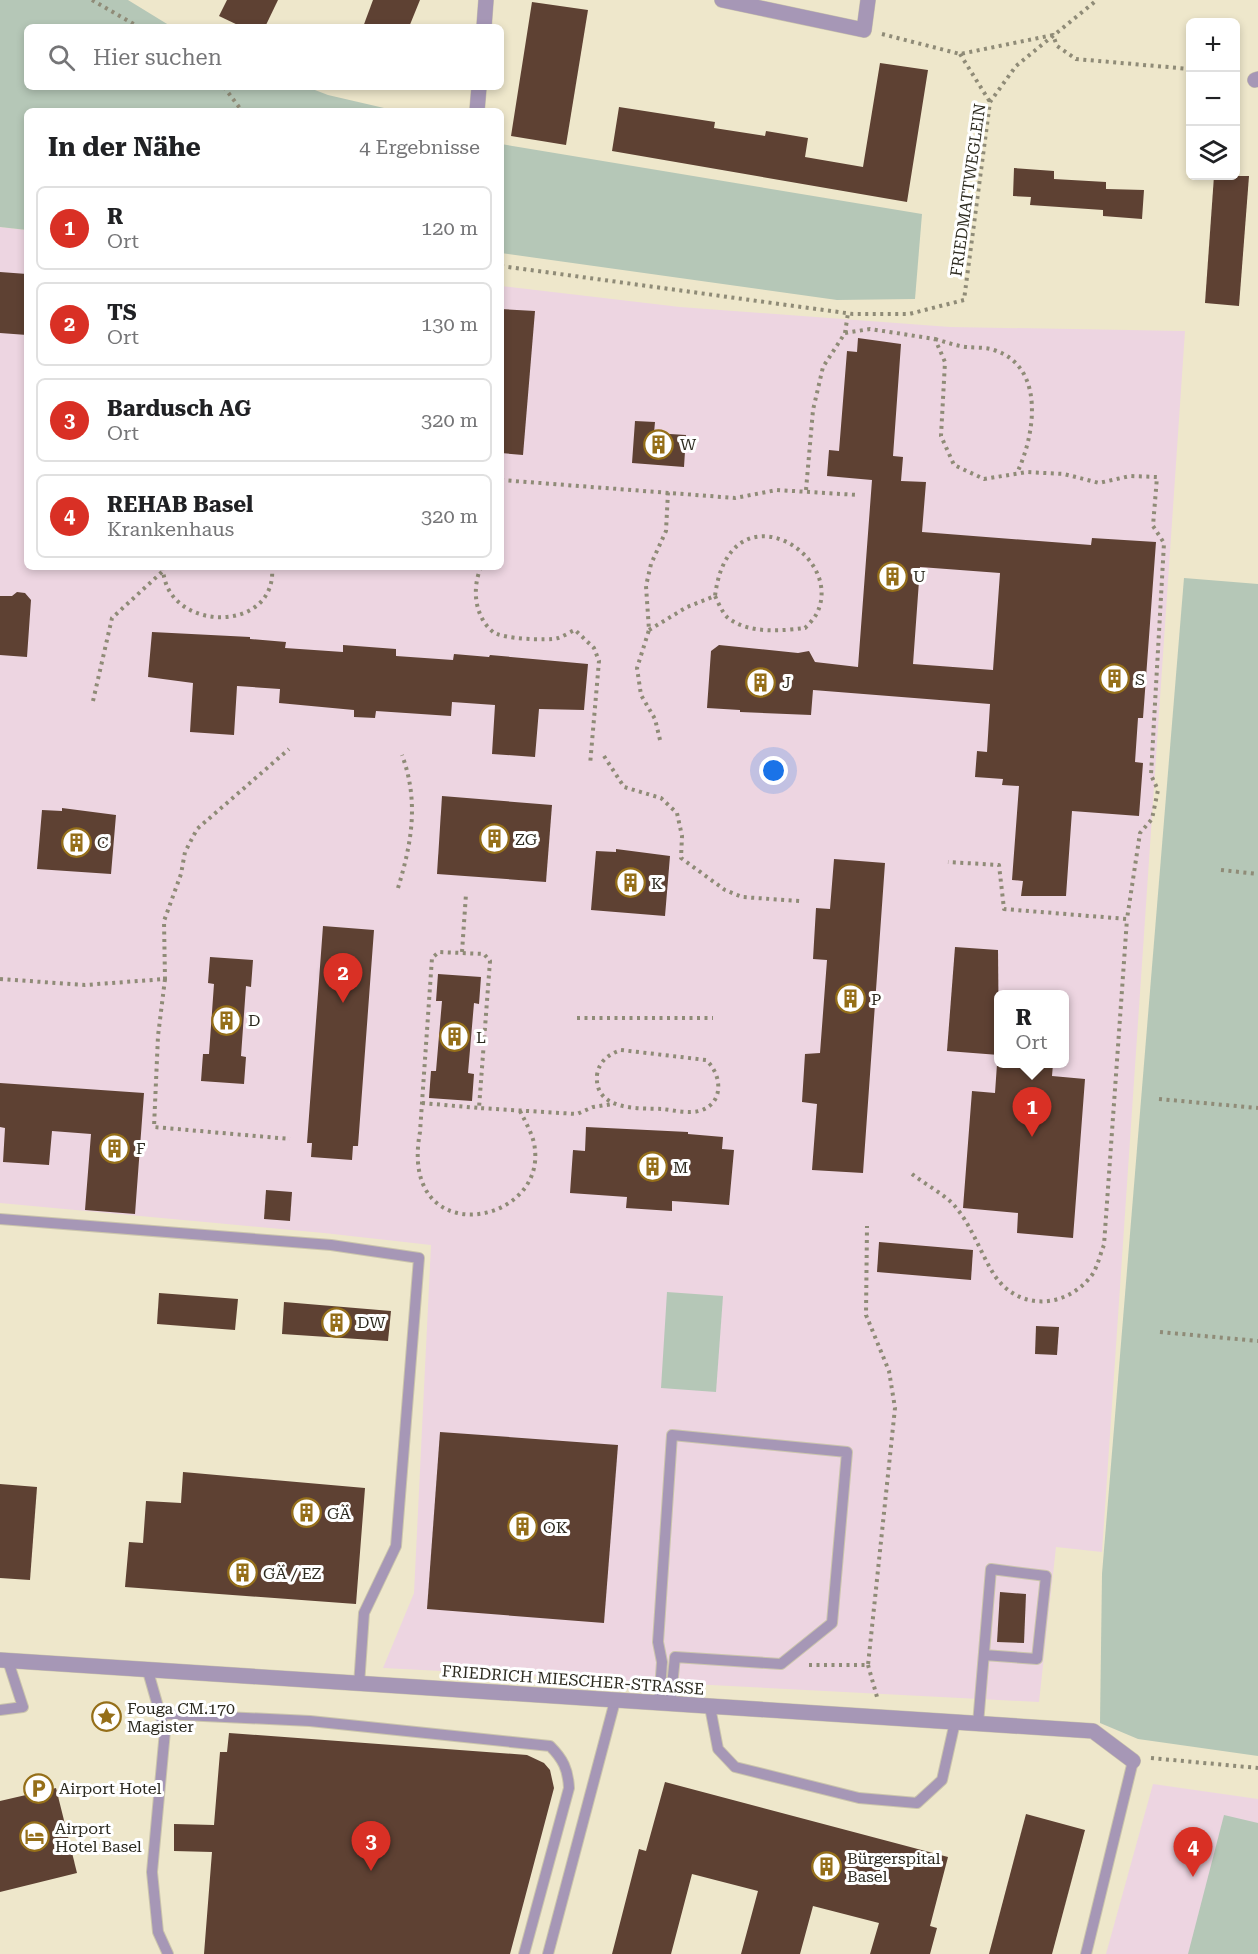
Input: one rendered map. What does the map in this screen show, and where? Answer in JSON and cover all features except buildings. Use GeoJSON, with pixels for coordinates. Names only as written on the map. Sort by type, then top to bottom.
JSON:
{"type":"FeatureCollection","features":[{"type":"Feature","properties":{"kind":"street"},"geometry":{"type":"LineString","coordinates":[[484,24],[486,0]]}},
{"type":"Feature","properties":{"kind":"street"},"geometry":{"type":"LineString","coordinates":[[722,0],[864,30],[868,0]]}},
{"type":"Feature","properties":{"kind":"street"},"geometry":{"type":"LineString","coordinates":[[477,108],[479,90]]}},
{"type":"Feature","properties":{"kind":"street","name":"FRIEDRICH MIESCHER-STRASSE"},"geometry":{"type":"LineString","coordinates":[[4,1660],[147,1668],[359,1685],[1093,1731],[1134,1761]]}},
{"type":"Feature","properties":{"kind":"lane"},"geometry":{"type":"LineString","coordinates":[[0,1219],[331,1245],[419,1258],[396,1546],[364,1613],[359,1685]]}},
{"type":"Feature","properties":{"kind":"lane"},"geometry":{"type":"LineString","coordinates":[[672,1435],[847,1452],[832,1623],[781,1664],[675,1658],[664,1704],[663,1662],[658,1642],[672,1435]]}},
{"type":"Feature","properties":{"kind":"lane"},"geometry":{"type":"LineString","coordinates":[[978,1724],[991,1569],[1046,1576],[1037,1659],[984,1655]]}},
{"type":"Feature","properties":{"kind":"lane"},"geometry":{"type":"LineString","coordinates":[[0,1710],[23,1707],[4,1660]]}},
{"type":"Feature","properties":{"kind":"lane"},"geometry":{"type":"LineString","coordinates":[[147,1668],[165,1731],[152,1872],[158,1932],[168,1954]]}},
{"type":"Feature","properties":{"kind":"lane"},"geometry":{"type":"LineString","coordinates":[[548,1954],[615,1701]]}},
{"type":"Feature","properties":{"kind":"lane"},"geometry":{"type":"LineString","coordinates":[[710,1707],[718,1749],[735,1767],[860,1798],[917,1803],[942,1780],[955,1722]]}},
{"type":"Feature","properties":{"kind":"lane"},"geometry":{"type":"LineString","coordinates":[[162,1714],[310,1721],[550,1746],[562,1757],[568,1773],[569,1788],[524,1954]]}},
{"type":"Feature","properties":{"kind":"lane"},"geometry":{"type":"LineString","coordinates":[[1086,1954],[1134,1761]]}},
{"type":"Feature","properties":{"kind":"path"},"geometry":{"type":"LineString","coordinates":[[92,0],[134,24]]}},
{"type":"Feature","properties":{"kind":"path","name":"FRIEDMATTWEGLEIN"},"geometry":{"type":"LineString","coordinates":[[848,313],[909,314],[964,300],[990,102],[1016,66],[1053,35],[1077,19],[1097,0]]}},
{"type":"Feature","properties":{"kind":"path","name":"FRIEDMATTWEGLEIN"},"geometry":{"type":"LineString","coordinates":[[864,30],[960,54],[1053,35]]}},
{"type":"Feature","properties":{"kind":"path"},"geometry":{"type":"LineString","coordinates":[[1053,35],[1057,46],[1076,59],[1186,69]]}},
{"type":"Feature","properties":{"kind":"path"},"geometry":{"type":"LineString","coordinates":[[960,54],[990,102]]}},
{"type":"Feature","properties":{"kind":"path"},"geometry":{"type":"LineString","coordinates":[[226,90],[240,108]]}},
{"type":"Feature","properties":{"kind":"path"},"geometry":{"type":"LineString","coordinates":[[504,266],[848,313],[845,333],[824,367],[813,410],[806,490]]}},
{"type":"Feature","properties":{"kind":"path"},"geometry":{"type":"LineString","coordinates":[[845,333],[870,329],[935,339],[964,347],[993,350],[1006,356],[1024,372],[1032,401],[1032,417],[1023,461],[1017,474]]}},
{"type":"Feature","properties":{"kind":"path"},"geometry":{"type":"LineString","coordinates":[[912,1174],[953,1204],[972,1231],[996,1277],[1012,1294],[1034,1302],[1054,1302],[1075,1293],[1093,1273],[1104,1245],[1127,919],[1140,833],[1152,819],[1158,790],[1151,775],[1164,543],[1153,526],[1157,477],[1130,476],[1099,483],[1064,474],[1017,474],[984,479],[954,465],[941,436],[945,362],[935,339]]}},
{"type":"Feature","properties":{"kind":"path"},"geometry":{"type":"LineString","coordinates":[[504,480],[735,498],[777,490],[858,495]]}},
{"type":"Feature","properties":{"kind":"path"},"geometry":{"type":"LineString","coordinates":[[660,740],[655,719],[640,695],[637,668],[649,630],[646,586],[651,564],[666,531],[668,492]]}},
{"type":"Feature","properties":{"kind":"path"},"geometry":{"type":"LineString","coordinates":[[757,535],[782,539],[797,547],[813,565],[822,590],[817,613],[805,628],[786,630],[748,628],[726,616],[715,596],[718,574],[734,548],[757,535]]}},
{"type":"Feature","properties":{"kind":"path"},"geometry":{"type":"LineString","coordinates":[[93,701],[112,618],[162,570]]}},
{"type":"Feature","properties":{"kind":"path"},"geometry":{"type":"LineString","coordinates":[[163,570],[170,590],[182,605],[198,615],[234,618],[251,610],[265,598],[273,582],[272,570]]}},
{"type":"Feature","properties":{"kind":"path"},"geometry":{"type":"LineString","coordinates":[[480,570],[476,579],[475,599],[481,617],[494,632],[506,637],[556,638],[575,630],[594,648],[599,661],[590,765]]}},
{"type":"Feature","properties":{"kind":"path"},"geometry":{"type":"LineString","coordinates":[[649,630],[687,607],[715,596]]}},
{"type":"Feature","properties":{"kind":"path"},"geometry":{"type":"LineString","coordinates":[[289,749],[197,829],[185,852],[181,874],[164,921],[165,979],[158,1036],[154,1127],[290,1139]]}},
{"type":"Feature","properties":{"kind":"path"},"geometry":{"type":"LineString","coordinates":[[398,888],[412,840],[413,816],[410,777],[402,755]]}},
{"type":"Feature","properties":{"kind":"path"},"geometry":{"type":"LineString","coordinates":[[604,756],[624,787],[661,798],[677,813],[681,836],[681,858],[689,865],[724,890],[742,897],[800,901]]}},
{"type":"Feature","properties":{"kind":"path"},"geometry":{"type":"LineString","coordinates":[[948,862],[999,865],[1004,909],[1127,919]]}},
{"type":"Feature","properties":{"kind":"path"},"geometry":{"type":"LineString","coordinates":[[1221,870],[1258,874]]}},
{"type":"Feature","properties":{"kind":"path"},"geometry":{"type":"LineString","coordinates":[[462,952],[466,894]]}},
{"type":"Feature","properties":{"kind":"path"},"geometry":{"type":"LineString","coordinates":[[479,1108],[490,961],[484,954],[439,952],[432,958],[422,1103],[416,1152],[417,1171],[424,1189],[437,1203],[453,1212],[472,1215],[507,1205],[521,1194],[530,1180],[535,1149],[520,1111]]}},
{"type":"Feature","properties":{"kind":"path"},"geometry":{"type":"LineString","coordinates":[[0,979],[85,985],[165,979]]}},
{"type":"Feature","properties":{"kind":"path"},"geometry":{"type":"LineString","coordinates":[[577,1018],[713,1018]]}},
{"type":"Feature","properties":{"kind":"path"},"geometry":{"type":"LineString","coordinates":[[422,1103],[577,1114],[593,1107],[613,1104],[697,1112],[713,1102],[718,1094],[718,1075],[706,1060],[621,1050],[605,1058],[597,1074],[600,1092],[613,1104]]}},
{"type":"Feature","properties":{"kind":"path"},"geometry":{"type":"LineString","coordinates":[[1159,1099],[1258,1108]]}},
{"type":"Feature","properties":{"kind":"path"},"geometry":{"type":"LineString","coordinates":[[867,1226],[867,1315],[889,1371],[895,1408],[868,1665],[884,1718]]}},
{"type":"Feature","properties":{"kind":"path"},"geometry":{"type":"LineString","coordinates":[[1160,1332],[1258,1341]]}},
{"type":"Feature","properties":{"kind":"path"},"geometry":{"type":"LineString","coordinates":[[781,1664],[868,1665]]}},
{"type":"Feature","properties":{"kind":"path"},"geometry":{"type":"LineString","coordinates":[[1134,1761],[1154,1758],[1189,1764],[1258,1768]]}},
{"type":"Feature","properties":{"kind":"shaded area"},"geometry":{"type":"Polygon","coordinates":[[[0,227],[24,230],[24,570],[504,570],[504,286],[680,307],[950,327],[1185,331],[1102,1552],[1056,1547],[1039,1702],[383,1668],[414,1593],[431,1245],[0,1203],[0,227]]]}},
{"type":"Feature","properties":{"kind":"shaded area"},"geometry":{"type":"Polygon","coordinates":[[[1153,1784],[1258,1799],[1258,1954],[1106,1954],[1153,1784]]]}},
{"type":"Feature","properties":{"kind":"green space"},"geometry":{"type":"Polygon","coordinates":[[[0,0],[128,0],[167,24],[24,24],[24,90],[315,90],[384,108],[24,108],[24,230],[0,227],[0,0]]]}},
{"type":"Feature","properties":{"kind":"green space"},"geometry":{"type":"Polygon","coordinates":[[[504,144],[922,214],[915,299],[837,300],[504,253],[504,144]]]}},
{"type":"Feature","properties":{"kind":"green space"},"geometry":{"type":"Polygon","coordinates":[[[1184,578],[1258,584],[1258,1756],[1138,1739],[1100,1723],[1102,1574],[1184,578]]]}},
{"type":"Feature","properties":{"kind":"green space"},"geometry":{"type":"Polygon","coordinates":[[[667,1292],[723,1296],[716,1392],[661,1388],[667,1292]]]}},
{"type":"Feature","properties":{"kind":"green space"},"geometry":{"type":"Polygon","coordinates":[[[1224,1815],[1258,1823],[1258,1954],[1188,1954],[1224,1815]]]}},
{"type":"Feature","properties":{"kind":"place","name":"W"},"geometry":{"type":"Point","coordinates":[659,444]}},
{"type":"Feature","properties":{"kind":"place","name":"U"},"geometry":{"type":"Point","coordinates":[892,576]}},
{"type":"Feature","properties":{"kind":"place","name":"S"},"geometry":{"type":"Point","coordinates":[1114,679]}},
{"type":"Feature","properties":{"kind":"place","name":"J"},"geometry":{"type":"Point","coordinates":[761,682]}},
{"type":"Feature","properties":{"kind":"place","name":"ZG"},"geometry":{"type":"Point","coordinates":[494,839]}},
{"type":"Feature","properties":{"kind":"place","name":"C"},"geometry":{"type":"Point","coordinates":[76,842]}},
{"type":"Feature","properties":{"kind":"place","name":"K"},"geometry":{"type":"Point","coordinates":[630,883]}},
{"type":"Feature","properties":{"kind":"place","name":"P"},"geometry":{"type":"Point","coordinates":[850,999]}},
{"type":"Feature","properties":{"kind":"place","name":"TS"},"geometry":{"type":"Point","coordinates":[343,1003]}},
{"type":"Feature","properties":{"kind":"place","name":"D"},"geometry":{"type":"Point","coordinates":[227,1020]}},
{"type":"Feature","properties":{"kind":"place","name":"L"},"geometry":{"type":"Point","coordinates":[455,1037]}},
{"type":"Feature","properties":{"kind":"place","name":"R"},"geometry":{"type":"Point","coordinates":[1032,1137]}},
{"type":"Feature","properties":{"kind":"place","name":"F"},"geometry":{"type":"Point","coordinates":[115,1148]}},
{"type":"Feature","properties":{"kind":"place","name":"M"},"geometry":{"type":"Point","coordinates":[652,1167]}},
{"type":"Feature","properties":{"kind":"place","name":"DW"},"geometry":{"type":"Point","coordinates":[336,1322]}},
{"type":"Feature","properties":{"kind":"place","name":"GÄ"},"geometry":{"type":"Point","coordinates":[306,1513]}},
{"type":"Feature","properties":{"kind":"place","name":"OK"},"geometry":{"type":"Point","coordinates":[522,1527]}},
{"type":"Feature","properties":{"kind":"place","name":"GÄ / EZ"},"geometry":{"type":"Point","coordinates":[242,1573]}},
{"type":"Feature","properties":{"kind":"place","name":"Fouga CM.170 Magister"},"geometry":{"type":"Point","coordinates":[106,1717]}},
{"type":"Feature","properties":{"kind":"place","name":"Airport Hotel"},"geometry":{"type":"Point","coordinates":[38,1788]}},
{"type":"Feature","properties":{"kind":"place","name":"Airport Hotel Basel"},"geometry":{"type":"Point","coordinates":[34,1837]}},
{"type":"Feature","properties":{"kind":"place","name":"Bürgerspital Basel"},"geometry":{"type":"Point","coordinates":[826,1867]}},
{"type":"Feature","properties":{"kind":"place","name":"Bardusch AG"},"geometry":{"type":"Point","coordinates":[371,1871]}},
{"type":"Feature","properties":{"kind":"place","name":"REHAB Basel"},"geometry":{"type":"Point","coordinates":[1193,1877]}}]}
